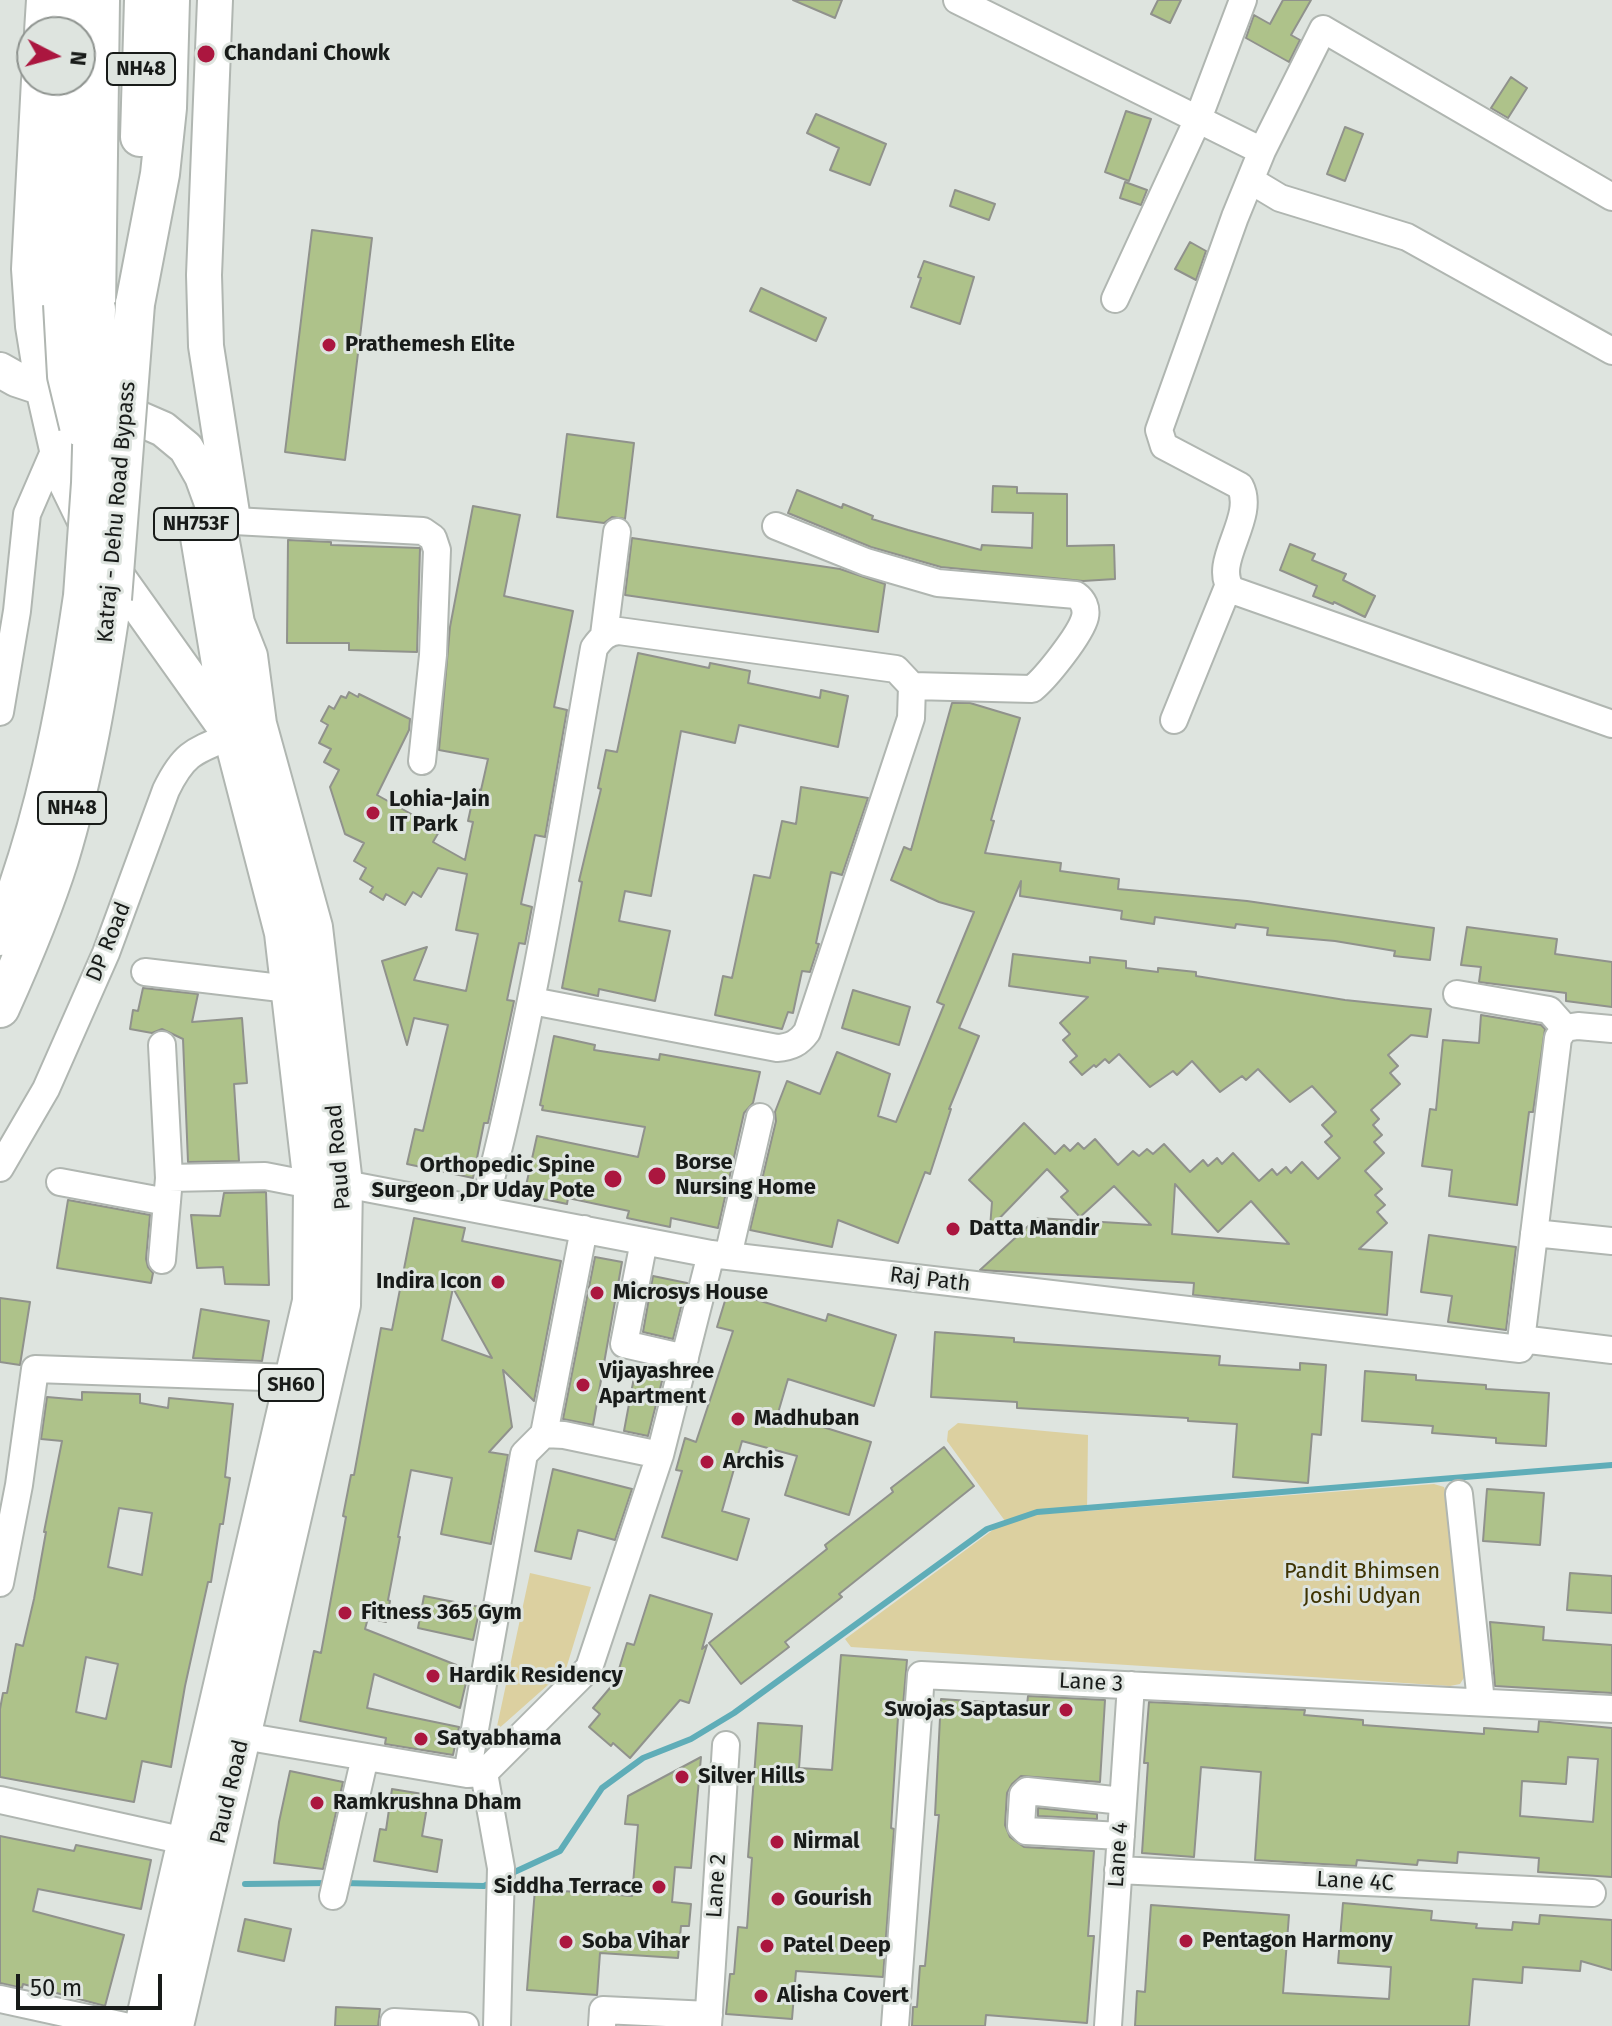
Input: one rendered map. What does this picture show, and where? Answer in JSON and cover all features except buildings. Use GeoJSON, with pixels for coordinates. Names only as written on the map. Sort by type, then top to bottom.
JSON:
{"type":"FeatureCollection","features":[{"type":"Feature","properties":{"kind":"highway","name":"Katraj - Dehu Road Bypass"},"geometry":{"type":"LineString","coordinates":[[0,936],[31,850],[53,766],[71,673],[97,597],[80,307],[100,0]]}},
{"type":"Feature","properties":{"kind":"highway","name":"Katraj - Dehu Road Bypass"},"geometry":{"type":"LineString","coordinates":[[0,1008],[29,943],[59,859],[82,772],[97,597],[135,304],[134,240],[144,0]]}},
{"type":"Feature","properties":{"kind":"highway"},"geometry":{"type":"LineString","coordinates":[[135,304],[160,174],[167,108],[170,0]]}},
{"type":"Feature","properties":{"kind":"highway"},"geometry":{"type":"LineString","coordinates":[[68,96],[80,307]]}},
{"type":"Feature","properties":{"kind":"main road"},"geometry":{"type":"LineString","coordinates":[[215,0],[204,262],[206,346],[234,521],[250,656]]}},
{"type":"Feature","properties":{"kind":"main road"},"geometry":{"type":"LineString","coordinates":[[38,96],[29,269],[33,326],[43,388]]}},
{"type":"Feature","properties":{"kind":"main road","name":"Paud Road"},"geometry":{"type":"LineString","coordinates":[[0,370],[43,388],[73,390],[163,429],[186,448],[202,476],[218,520],[237,623],[250,656],[259,724],[315,927],[345,1184],[343,1305],[237,1689],[201,1844],[176,2026]]}},
{"type":"Feature","properties":{"kind":"main road","name":"Paud Road"},"geometry":{"type":"LineString","coordinates":[[43,388],[63,476],[100,552],[231,736]]}},
{"type":"Feature","properties":{"kind":"main road","name":"Paud Road"},"geometry":{"type":"LineString","coordinates":[[43,388],[66,408],[151,447],[167,461],[181,482],[196,524],[231,736],[282,933],[311,1185],[310,1301],[293,1378],[237,1689],[243,1736],[201,1844],[142,2026]]}},
{"type":"Feature","properties":{"kind":"main road"},"geometry":{"type":"LineString","coordinates":[[311,1185],[345,1184]]}},
{"type":"Feature","properties":{"kind":"street"},"geometry":{"type":"LineString","coordinates":[[957,0],[1262,151]]}},
{"type":"Feature","properties":{"kind":"street"},"geometry":{"type":"LineString","coordinates":[[1115,299],[1198,119],[1243,0]]}},
{"type":"Feature","properties":{"kind":"street"},"geometry":{"type":"LineString","coordinates":[[1174,720],[1228,587],[1226,569],[1243,512],[1243,493],[1240,486],[1164,446],[1159,430],[1229,231],[1262,151],[1323,29],[1612,197]]}},
{"type":"Feature","properties":{"kind":"street"},"geometry":{"type":"LineString","coordinates":[[1250,180],[1280,198],[1407,237],[1612,351]]}},
{"type":"Feature","properties":{"kind":"street"},"geometry":{"type":"LineString","coordinates":[[0,712],[17,611],[27,514],[56,447]]}},
{"type":"Feature","properties":{"kind":"street"},"geometry":{"type":"LineString","coordinates":[[234,521],[423,531],[433,538],[437,550],[433,655],[422,761]]}},
{"type":"Feature","properties":{"kind":"street"},"geometry":{"type":"LineString","coordinates":[[776,526],[866,562],[938,583],[1076,595],[1085,606],[1085,617],[1077,633],[1032,689],[912,686]]}},
{"type":"Feature","properties":{"kind":"street"},"geometry":{"type":"LineString","coordinates":[[483,1210],[505,1129],[532,1001],[594,648],[604,635],[617,532]]}},
{"type":"Feature","properties":{"kind":"street"},"geometry":{"type":"LineString","coordinates":[[1228,587],[1612,724]]}},
{"type":"Feature","properties":{"kind":"street"},"geometry":{"type":"LineString","coordinates":[[532,1001],[777,1048],[802,1039],[807,1032],[911,718],[912,686],[896,669],[619,631],[604,635]]}},
{"type":"Feature","properties":{"kind":"street","name":"DP Road"},"geometry":{"type":"LineString","coordinates":[[0,1168],[46,1089],[106,953],[166,790],[178,766],[198,749],[231,736]]}},
{"type":"Feature","properties":{"kind":"street"},"geometry":{"type":"LineString","coordinates":[[145,972],[289,989]]}},
{"type":"Feature","properties":{"kind":"street"},"geometry":{"type":"LineString","coordinates":[[1457,994],[1549,1010],[1565,1028]]}},
{"type":"Feature","properties":{"kind":"street"},"geometry":{"type":"LineString","coordinates":[[1520,1344],[1558,1038],[1565,1028],[1612,1029]]}},
{"type":"Feature","properties":{"kind":"street"},"geometry":{"type":"LineString","coordinates":[[162,1045],[168,1190],[162,1260]]}},
{"type":"Feature","properties":{"kind":"street"},"geometry":{"type":"LineString","coordinates":[[475,1773],[589,1668],[660,1455],[685,1358],[720,1255],[760,1117]]}},
{"type":"Feature","properties":{"kind":"street"},"geometry":{"type":"LineString","coordinates":[[60,1182],[168,1190],[265,1176],[311,1185]]}},
{"type":"Feature","properties":{"kind":"street","name":"Raj Path"},"geometry":{"type":"LineString","coordinates":[[345,1184],[720,1255],[1520,1344],[1612,1350]]}},
{"type":"Feature","properties":{"kind":"street"},"geometry":{"type":"LineString","coordinates":[[497,2026],[501,1868],[475,1773],[524,1454],[544,1434],[584,1229]]}},
{"type":"Feature","properties":{"kind":"street"},"geometry":{"type":"LineString","coordinates":[[1534,1233],[1612,1241]]}},
{"type":"Feature","properties":{"kind":"street"},"geometry":{"type":"LineString","coordinates":[[644,1241],[624,1344],[685,1358]]}},
{"type":"Feature","properties":{"kind":"street"},"geometry":{"type":"LineString","coordinates":[[0,1583],[19,1485],[35,1369],[293,1378]]}},
{"type":"Feature","properties":{"kind":"street"},"geometry":{"type":"LineString","coordinates":[[544,1434],[564,1435],[660,1455]]}},
{"type":"Feature","properties":{"kind":"street"},"geometry":{"type":"LineString","coordinates":[[1459,1494],[1481,1702]]}},
{"type":"Feature","properties":{"kind":"street","name":"Lane 3"},"geometry":{"type":"LineString","coordinates":[[895,2026],[921,1675],[1612,1709]]}},
{"type":"Feature","properties":{"kind":"street","name":"Lane 4"},"geometry":{"type":"LineString","coordinates":[[1108,2026],[1118,1870],[1111,1836],[1131,1685]]}},
{"type":"Feature","properties":{"kind":"street"},"geometry":{"type":"LineString","coordinates":[[243,1736],[475,1773]]}},
{"type":"Feature","properties":{"kind":"street","name":"Lane 2"},"geometry":{"type":"LineString","coordinates":[[714,2023],[726,1745]]}},
{"type":"Feature","properties":{"kind":"street"},"geometry":{"type":"LineString","coordinates":[[333,1896],[365,1757]]}},
{"type":"Feature","properties":{"kind":"street"},"geometry":{"type":"LineString","coordinates":[[1111,1836],[1026,1831],[1021,1826],[1023,1795],[1027,1791],[1114,1800]]}},
{"type":"Feature","properties":{"kind":"street"},"geometry":{"type":"LineString","coordinates":[[0,1800],[201,1844]]}},
{"type":"Feature","properties":{"kind":"street","name":"Lane 4C"},"geometry":{"type":"LineString","coordinates":[[1118,1870],[1592,1893]]}},
{"type":"Feature","properties":{"kind":"street"},"geometry":{"type":"LineString","coordinates":[[0,1999],[124,2026]]}},
{"type":"Feature","properties":{"kind":"street"},"geometry":{"type":"LineString","coordinates":[[602,2026],[603,2010],[714,2023]]}},
{"type":"Feature","properties":{"kind":"street"},"geometry":{"type":"LineString","coordinates":[[394,2026],[394,2022],[465,2026]]}},
{"type":"Feature","properties":{"kind":"green space","name":"Pandit Bhimsen Joshi Udyan"},"geometry":{"type":"Polygon","coordinates":[[[958,1423],[1088,1435],[1087,1511],[1434,1484],[1444,1487],[1449,1500],[1467,1673],[1460,1684],[1450,1686],[851,1647],[845,1639],[1005,1521],[947,1441],[948,1431],[958,1423]]]}},
{"type":"Feature","properties":{"kind":"green space"},"geometry":{"type":"Polygon","coordinates":[[[530,1573],[591,1587],[566,1669],[496,1731],[530,1573]]]}},
{"type":"Feature","properties":{"kind":"waterway"},"geometry":{"type":"LineString","coordinates":[[508,1875],[560,1851],[602,1788],[643,1758],[691,1739],[734,1713],[987,1529],[1037,1512],[1612,1465]]}},
{"type":"Feature","properties":{"kind":"waterway"},"geometry":{"type":"LineString","coordinates":[[342,1883],[484,1886],[494,1881]]}},
{"type":"Feature","properties":{"kind":"waterway"},"geometry":{"type":"LineString","coordinates":[[245,1884],[331,1883]]}},
{"type":"Feature","properties":{"kind":"place","name":"Chandani Chowk"},"geometry":{"type":"Point","coordinates":[206,54]}},
{"type":"Feature","properties":{"kind":"place","name":"Prathemesh Elite"},"geometry":{"type":"Point","coordinates":[329,345]}},
{"type":"Feature","properties":{"kind":"place","name":"Lohia-Jain IT Park"},"geometry":{"type":"Point","coordinates":[373,813]}},
{"type":"Feature","properties":{"kind":"place","name":"Borse Nursing Home"},"geometry":{"type":"Point","coordinates":[657,1176]}},
{"type":"Feature","properties":{"kind":"place","name":"Orthopedic Spine Surgeon ,Dr Uday Pote"},"geometry":{"type":"Point","coordinates":[613,1179]}},
{"type":"Feature","properties":{"kind":"place","name":"Datta Mandir"},"geometry":{"type":"Point","coordinates":[953,1229]}},
{"type":"Feature","properties":{"kind":"place","name":"Indira Icon"},"geometry":{"type":"Point","coordinates":[498,1282]}},
{"type":"Feature","properties":{"kind":"place","name":"Microsys House"},"geometry":{"type":"Point","coordinates":[597,1293]}},
{"type":"Feature","properties":{"kind":"place","name":"Vijayashree Apartment"},"geometry":{"type":"Point","coordinates":[583,1385]}},
{"type":"Feature","properties":{"kind":"place","name":"Madhuban"},"geometry":{"type":"Point","coordinates":[738,1419]}},
{"type":"Feature","properties":{"kind":"place","name":"Archis"},"geometry":{"type":"Point","coordinates":[707,1462]}},
{"type":"Feature","properties":{"kind":"place","name":"Fitness 365 Gym"},"geometry":{"type":"Point","coordinates":[345,1613]}},
{"type":"Feature","properties":{"kind":"place","name":"Hardik Residency"},"geometry":{"type":"Point","coordinates":[433,1676]}},
{"type":"Feature","properties":{"kind":"place","name":"Swojas Saptasur"},"geometry":{"type":"Point","coordinates":[1066,1710]}},
{"type":"Feature","properties":{"kind":"place","name":"Satyabhama"},"geometry":{"type":"Point","coordinates":[421,1739]}},
{"type":"Feature","properties":{"kind":"place","name":"Silver Hills"},"geometry":{"type":"Point","coordinates":[682,1777]}},
{"type":"Feature","properties":{"kind":"place","name":"Ramkrushna Dham"},"geometry":{"type":"Point","coordinates":[317,1803]}},
{"type":"Feature","properties":{"kind":"place","name":"Nirmal"},"geometry":{"type":"Point","coordinates":[777,1842]}},
{"type":"Feature","properties":{"kind":"place","name":"Siddha Terrace"},"geometry":{"type":"Point","coordinates":[659,1887]}},
{"type":"Feature","properties":{"kind":"place","name":"Gourish"},"geometry":{"type":"Point","coordinates":[778,1899]}},
{"type":"Feature","properties":{"kind":"place","name":"Pentagon Harmony"},"geometry":{"type":"Point","coordinates":[1186,1941]}},
{"type":"Feature","properties":{"kind":"place","name":"Soba Vihar"},"geometry":{"type":"Point","coordinates":[566,1942]}},
{"type":"Feature","properties":{"kind":"place","name":"Patel Deep"},"geometry":{"type":"Point","coordinates":[767,1946]}},
{"type":"Feature","properties":{"kind":"place","name":"Alisha Covert"},"geometry":{"type":"Point","coordinates":[761,1996]}}]}
